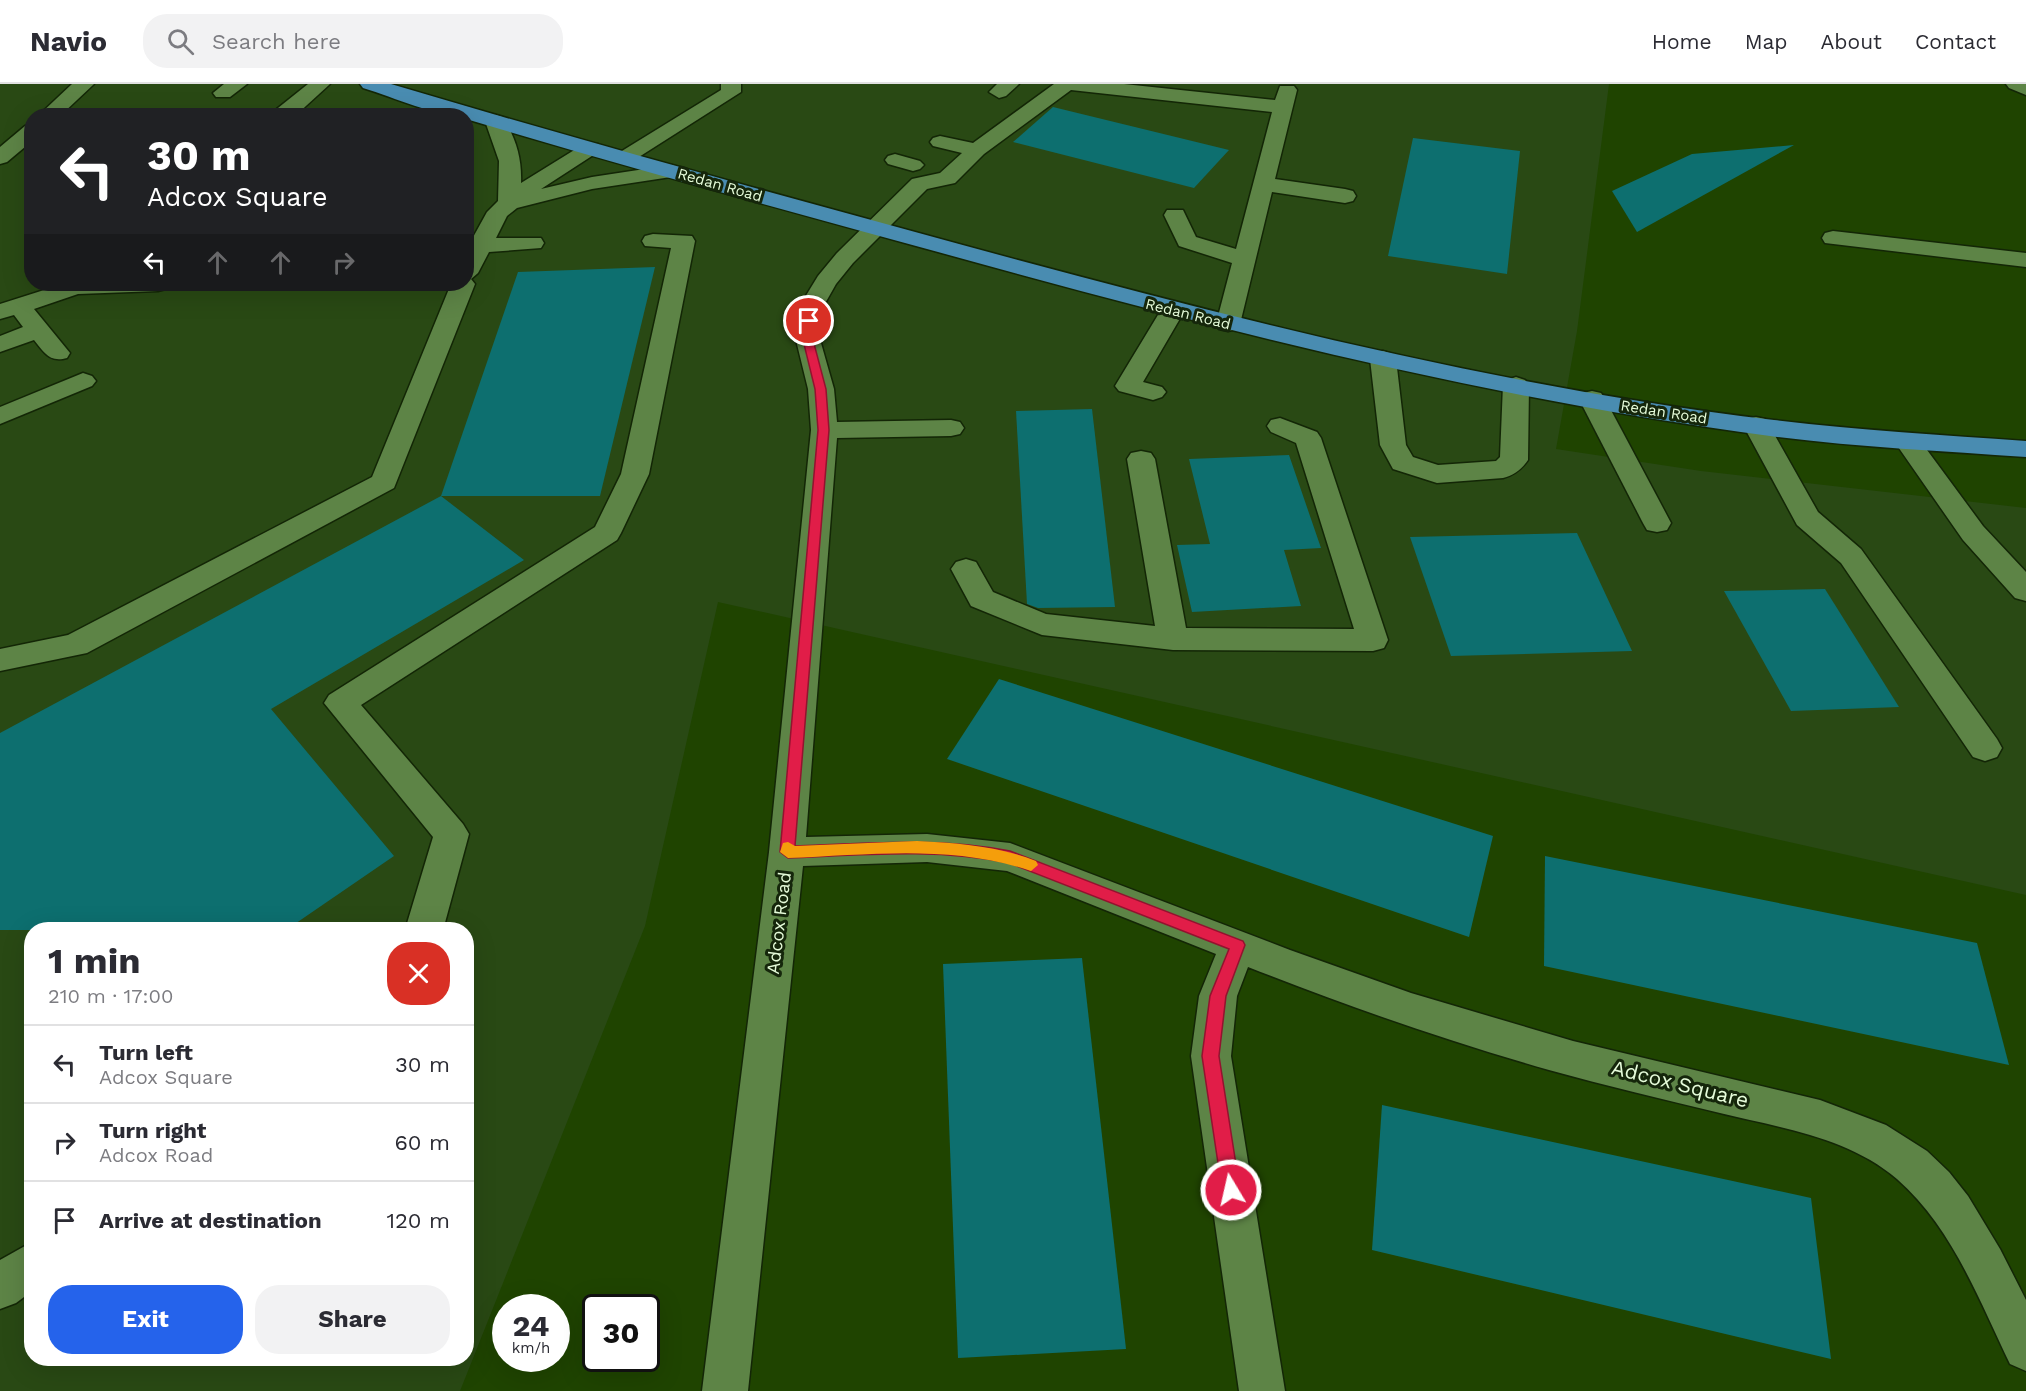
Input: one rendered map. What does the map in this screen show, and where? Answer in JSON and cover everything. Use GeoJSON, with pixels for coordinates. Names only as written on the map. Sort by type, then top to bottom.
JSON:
{"type":"FeatureCollection","features":[{"type":"Feature","properties":{"kind":"main road","name":"Redan Road"},"geometry":{"type":"LineString","coordinates":[[386,86],[455,108]]}},
{"type":"Feature","properties":{"kind":"main road","name":"Redan Road"},"geometry":{"type":"LineString","coordinates":[[474,114],[876,229],[1173,310],[1383,359],[1592,399],[1756,425],[1907,441],[2026,449]]}},
{"type":"Feature","properties":{"kind":"street"},"geometry":{"type":"LineString","coordinates":[[57,108],[84,84]]}},
{"type":"Feature","properties":{"kind":"street"},"geometry":{"type":"LineString","coordinates":[[294,108],[320,84]]}},
{"type":"Feature","properties":{"kind":"street"},"geometry":{"type":"LineString","coordinates":[[624,158],[696,111],[731,92],[731,84]]}},
{"type":"Feature","properties":{"kind":"street"},"geometry":{"type":"LineString","coordinates":[[909,170],[947,178],[977,150],[1068,84],[1284,98],[1228,324]]}},
{"type":"Feature","properties":{"kind":"street"},"geometry":{"type":"LineString","coordinates":[[2016,84],[2026,89]]}},
{"type":"Feature","properties":{"kind":"street"},"geometry":{"type":"LineString","coordinates":[[675,105],[696,111]]}},
{"type":"Feature","properties":{"kind":"street"},"geometry":{"type":"LineString","coordinates":[[495,121],[509,148],[512,171],[509,203]]}},
{"type":"Feature","properties":{"kind":"street"},"geometry":{"type":"LineString","coordinates":[[0,158],[24,137]]}},
{"type":"Feature","properties":{"kind":"street","name":"Adcox Road"},"geometry":{"type":"LineString","coordinates":[[725,1391],[788,852],[824,430],[821,389],[807,336],[811,307],[826,281],[845,258],[876,229],[909,170],[936,145],[977,150]]}},
{"type":"Feature","properties":{"kind":"street"},"geometry":{"type":"LineString","coordinates":[[474,260],[498,212],[535,183],[591,148]]}},
{"type":"Feature","properties":{"kind":"street"},"geometry":{"type":"LineString","coordinates":[[509,203],[592,183],[671,171]]}},
{"type":"Feature","properties":{"kind":"street"},"geometry":{"type":"LineString","coordinates":[[1263,184],[1345,196]]}},
{"type":"Feature","properties":{"kind":"street"},"geometry":{"type":"LineString","coordinates":[[1175,214],[1187,241],[1244,259]]}},
{"type":"Feature","properties":{"kind":"street"},"geometry":{"type":"LineString","coordinates":[[1833,238],[1965,255],[2026,260]]}},
{"type":"Feature","properties":{"kind":"street"},"geometry":{"type":"LineString","coordinates":[[426,922],[451,834],[340,703],[607,533],[635,474],[684,242],[653,241]]}},
{"type":"Feature","properties":{"kind":"street"},"geometry":{"type":"LineString","coordinates":[[482,245],[533,243]]}},
{"type":"Feature","properties":{"kind":"street"},"geometry":{"type":"LineString","coordinates":[[9,309],[66,291]]}},
{"type":"Feature","properties":{"kind":"street"},"geometry":{"type":"LineString","coordinates":[[0,660],[76,645],[384,482],[460,291]]}},
{"type":"Feature","properties":{"kind":"street"},"geometry":{"type":"LineString","coordinates":[[9,309],[39,329],[58,353]]}},
{"type":"Feature","properties":{"kind":"street"},"geometry":{"type":"LineString","coordinates":[[1153,392],[1128,386],[1173,310]]}},
{"type":"Feature","properties":{"kind":"street"},"geometry":{"type":"LineString","coordinates":[[0,345],[39,329]]}},
{"type":"Feature","properties":{"kind":"street"},"geometry":{"type":"LineString","coordinates":[[1383,359],[1393,445],[1403,463],[1437,474],[1503,469],[1514,460],[1516,385]]}},
{"type":"Feature","properties":{"kind":"street"},"geometry":{"type":"LineString","coordinates":[[0,416],[83,381]]}},
{"type":"Feature","properties":{"kind":"street"},"geometry":{"type":"LineString","coordinates":[[1592,399],[1657,523]]}},
{"type":"Feature","properties":{"kind":"street"},"geometry":{"type":"LineString","coordinates":[[1756,425],[1807,518],[1851,556],[1985,748]]}},
{"type":"Feature","properties":{"kind":"street"},"geometry":{"type":"LineString","coordinates":[[966,569],[982,599],[1042,624],[1173,639],[1373,639],[1308,438],[1280,426]]}},
{"type":"Feature","properties":{"kind":"street"},"geometry":{"type":"LineString","coordinates":[[824,430],[951,428]]}},
{"type":"Feature","properties":{"kind":"street"},"geometry":{"type":"LineString","coordinates":[[1907,441],[1973,533],[2026,591]]}},
{"type":"Feature","properties":{"kind":"street"},"geometry":{"type":"LineString","coordinates":[[1141,459],[1173,639]]}},
{"type":"Feature","properties":{"kind":"street","name":"Adcox Square"},"geometry":{"type":"LineString","coordinates":[[788,852],[917,847],[971,849],[1010,857],[1427,1016],[1548,1052],[1826,1120],[1886,1147],[1921,1173],[1950,1208],[1978,1252],[2026,1348]]}},
{"type":"Feature","properties":{"kind":"street"},"geometry":{"type":"LineString","coordinates":[[1238,945],[1218,996],[1211,1056],[1262,1391]]}},
{"type":"Feature","properties":{"kind":"street"},"geometry":{"type":"LineString","coordinates":[[0,1287],[24,1270]]}},
{"type":"Feature","properties":{"kind":"shaded area"},"geometry":{"type":"Polygon","coordinates":[[[0,84],[1609,84],[1577,331],[1556,449],[1701,471],[2026,508],[2026,895],[718,602],[645,926],[499,1294],[492,1294],[492,1311],[474,1356],[474,922],[24,922],[24,1366],[470,1366],[460,1391],[0,1391],[0,84]]]}},
{"type":"Feature","properties":{"kind":"building"},"geometry":{"type":"Polygon","coordinates":[[[1053,107],[1229,150],[1194,188],[1013,142],[1053,107]]]}},
{"type":"Feature","properties":{"kind":"building"},"geometry":{"type":"Polygon","coordinates":[[[1413,138],[1520,151],[1507,274],[1388,256],[1413,138]]]}},
{"type":"Feature","properties":{"kind":"building"},"geometry":{"type":"Polygon","coordinates":[[[1794,145],[1637,232],[1612,191],[1692,154],[1794,145]]]}},
{"type":"Feature","properties":{"kind":"building"},"geometry":{"type":"Polygon","coordinates":[[[655,267],[600,496],[441,496],[518,272],[655,267]]]}},
{"type":"Feature","properties":{"kind":"building"},"geometry":{"type":"Polygon","coordinates":[[[1092,409],[1115,607],[1038,608],[1027,604],[1016,411],[1092,409]]]}},
{"type":"Feature","properties":{"kind":"building"},"geometry":{"type":"Polygon","coordinates":[[[1289,455],[1321,548],[1284,550],[1301,606],[1192,612],[1177,545],[1210,544],[1189,459],[1289,455]]]}},
{"type":"Feature","properties":{"kind":"building"},"geometry":{"type":"Polygon","coordinates":[[[441,496],[524,560],[271,709],[394,856],[298,922],[24,922],[24,930],[0,930],[0,733],[441,496]]]}},
{"type":"Feature","properties":{"kind":"building"},"geometry":{"type":"Polygon","coordinates":[[[1577,533],[1632,651],[1451,656],[1410,537],[1577,533]]]}},
{"type":"Feature","properties":{"kind":"building"},"geometry":{"type":"Polygon","coordinates":[[[1825,589],[1899,707],[1791,711],[1724,591],[1825,589]]]}},
{"type":"Feature","properties":{"kind":"building"},"geometry":{"type":"Polygon","coordinates":[[[999,679],[1493,836],[1469,937],[947,759],[999,679]]]}},
{"type":"Feature","properties":{"kind":"building"},"geometry":{"type":"Polygon","coordinates":[[[1545,856],[1977,943],[2009,1065],[1544,966],[1545,856]]]}},
{"type":"Feature","properties":{"kind":"building"},"geometry":{"type":"Polygon","coordinates":[[[1082,958],[1126,1349],[958,1358],[943,964],[1082,958]]]}},
{"type":"Feature","properties":{"kind":"building"},"geometry":{"type":"Polygon","coordinates":[[[1382,1105],[1811,1198],[1831,1359],[1372,1250],[1382,1105]]]}},
{"type":"Feature","properties":{"kind":"slow traffic"},"geometry":{"type":"LineString","coordinates":[[788,848],[788,852],[917,847],[971,849],[1010,857],[1031,865]]}},
{"type":"Feature","properties":{"kind":"route"},"geometry":{"type":"LineString","coordinates":[[809,321],[807,336],[821,389],[824,430],[788,852],[917,847],[971,849],[1010,857],[1238,945],[1218,996],[1211,1056],[1231,1190]]}}]}
